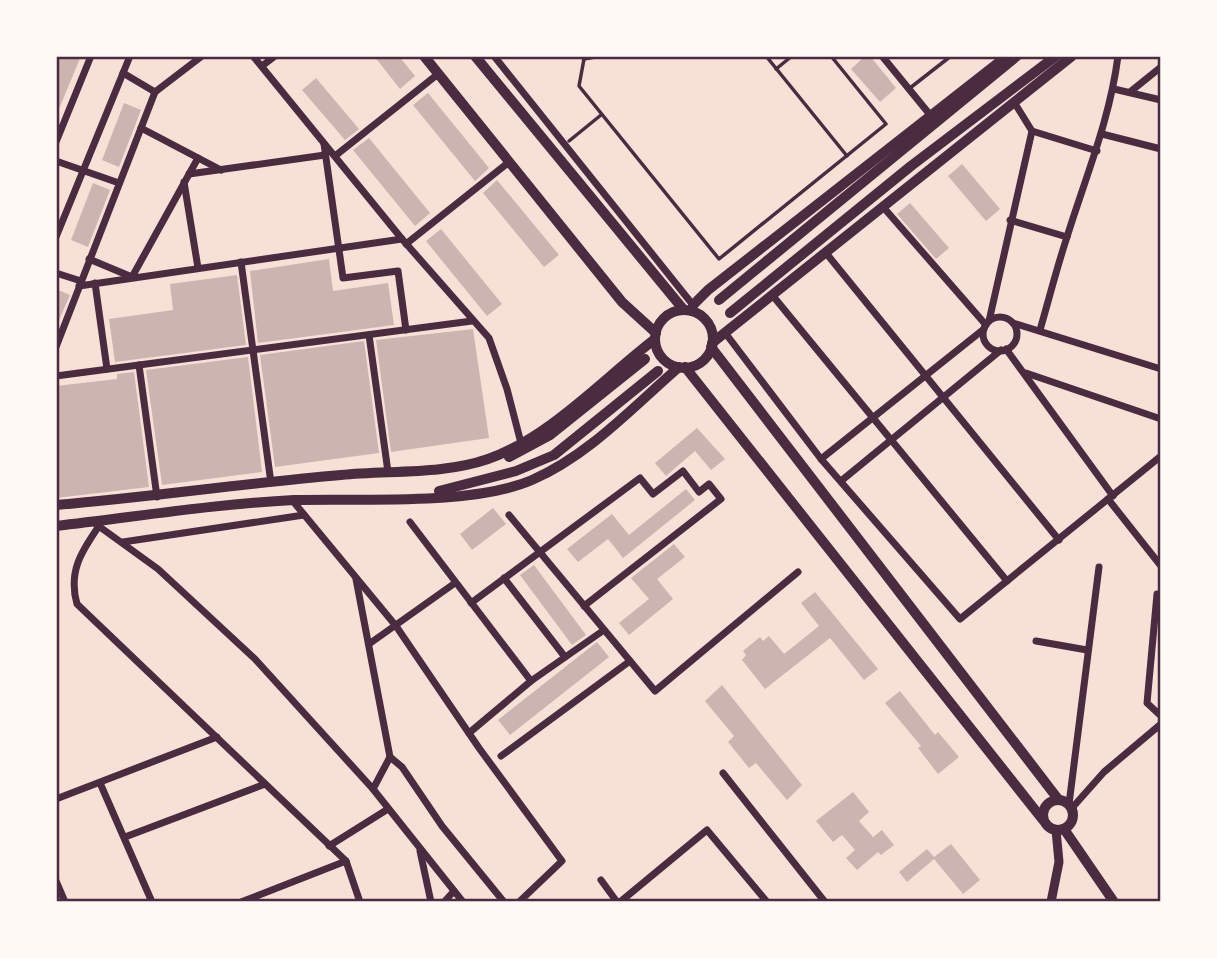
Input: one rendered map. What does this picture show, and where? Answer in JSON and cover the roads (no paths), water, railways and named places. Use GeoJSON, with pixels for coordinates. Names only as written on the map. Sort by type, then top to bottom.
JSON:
{"type":"FeatureCollection","features":[{"type":"Feature","properties":{"kind":"main road"},"geometry":{"type":"LineString","coordinates":[[424,56],[622,302],[655,336],[659,354],[682,367],[1048,827],[1060,830],[1114,902]]}},
{"type":"Feature","properties":{"kind":"main road"},"geometry":{"type":"LineString","coordinates":[[475,56],[689,308],[706,320],[713,335],[712,345],[1058,799],[1071,806],[1072,821],[1060,830]]}},
{"type":"Feature","properties":{"kind":"main road"},"geometry":{"type":"LineString","coordinates":[[461,467],[488,459],[549,425],[655,336],[661,321],[668,314],[689,308],[1007,56]]}},
{"type":"Feature","properties":{"kind":"main road"},"geometry":{"type":"LineString","coordinates":[[719,300],[1017,56]]}},
{"type":"Feature","properties":{"kind":"main road"},"geometry":{"type":"LineString","coordinates":[[730,313],[911,166],[1056,56]]}},
{"type":"Feature","properties":{"kind":"main road"},"geometry":{"type":"LineString","coordinates":[[56,526],[96,524],[292,500],[411,498],[491,491],[528,482],[550,472],[576,455],[682,367],[704,359],[712,345],[1072,56]]}},
{"type":"Feature","properties":{"kind":"main road"},"geometry":{"type":"LineString","coordinates":[[56,505],[388,472],[480,467],[496,463],[535,444],[645,359]]}},
{"type":"Feature","properties":{"kind":"main road"},"geometry":{"type":"LineString","coordinates":[[411,498],[516,471],[554,454],[658,371]]}},
{"type":"Feature","properties":{"kind":"main road"},"geometry":{"type":"LineString","coordinates":[[1043,820],[1045,806],[1058,799]]}},
{"type":"Feature","properties":{"kind":"street"},"geometry":{"type":"LineString","coordinates":[[56,142],[91,56]]}},
{"type":"Feature","properties":{"kind":"street"},"geometry":{"type":"LineString","coordinates":[[56,237],[130,56]]}},
{"type":"Feature","properties":{"kind":"street"},"geometry":{"type":"LineString","coordinates":[[56,347],[155,92],[202,56]]}},
{"type":"Feature","properties":{"kind":"street"},"geometry":{"type":"LineString","coordinates":[[253,56],[404,242],[489,338],[507,389],[521,443]]}},
{"type":"Feature","properties":{"kind":"street"},"geometry":{"type":"LineString","coordinates":[[262,66],[275,56]]}},
{"type":"Feature","properties":{"kind":"street"},"geometry":{"type":"LineString","coordinates":[[495,56],[689,308]]}},
{"type":"Feature","properties":{"kind":"street"},"geometry":{"type":"LineString","coordinates":[[882,56],[931,116]]}},
{"type":"Feature","properties":{"kind":"street"},"geometry":{"type":"LineString","coordinates":[[1040,330],[1067,237],[1102,134],[1114,89],[1118,56]]}},
{"type":"Feature","properties":{"kind":"street"},"geometry":{"type":"LineString","coordinates":[[1130,92],[1161,67]]}},
{"type":"Feature","properties":{"kind":"street"},"geometry":{"type":"LineString","coordinates":[[123,73],[155,92]]}},
{"type":"Feature","properties":{"kind":"street"},"geometry":{"type":"LineString","coordinates":[[335,156],[439,74]]}},
{"type":"Feature","properties":{"kind":"street"},"geometry":{"type":"LineString","coordinates":[[1114,89],[1161,100]]}},
{"type":"Feature","properties":{"kind":"street"},"geometry":{"type":"LineString","coordinates":[[1014,102],[1032,131],[1097,151]]}},
{"type":"Feature","properties":{"kind":"street"},"geometry":{"type":"LineString","coordinates":[[141,128],[221,170]]}},
{"type":"Feature","properties":{"kind":"street"},"geometry":{"type":"LineString","coordinates":[[1032,131],[986,325],[987,344],[1004,350],[1024,372],[1161,566]]}},
{"type":"Feature","properties":{"kind":"street"},"geometry":{"type":"LineString","coordinates":[[1102,134],[1161,149]]}},
{"type":"Feature","properties":{"kind":"street"},"geometry":{"type":"LineString","coordinates":[[323,142],[343,278],[398,271],[406,330]]}},
{"type":"Feature","properties":{"kind":"street"},"geometry":{"type":"LineString","coordinates":[[189,174],[325,155]]}},
{"type":"Feature","properties":{"kind":"street"},"geometry":{"type":"LineString","coordinates":[[132,277],[198,158]]}},
{"type":"Feature","properties":{"kind":"street"},"geometry":{"type":"LineString","coordinates":[[56,161],[119,183]]}},
{"type":"Feature","properties":{"kind":"street"},"geometry":{"type":"LineString","coordinates":[[56,273],[80,284],[95,283],[338,248],[404,242],[509,162]]}},
{"type":"Feature","properties":{"kind":"street"},"geometry":{"type":"LineString","coordinates":[[184,182],[198,268]]}},
{"type":"Feature","properties":{"kind":"street"},"geometry":{"type":"LineString","coordinates":[[884,208],[986,325]]}},
{"type":"Feature","properties":{"kind":"street"},"geometry":{"type":"LineString","coordinates":[[1010,220],[1067,237]]}},
{"type":"Feature","properties":{"kind":"street"},"geometry":{"type":"LineString","coordinates":[[827,253],[1059,540]]}},
{"type":"Feature","properties":{"kind":"street"},"geometry":{"type":"LineString","coordinates":[[89,260],[132,277]]}},
{"type":"Feature","properties":{"kind":"street"},"geometry":{"type":"LineString","coordinates":[[241,262],[271,483]]}},
{"type":"Feature","properties":{"kind":"street"},"geometry":{"type":"LineString","coordinates":[[95,283],[107,369]]}},
{"type":"Feature","properties":{"kind":"street"},"geometry":{"type":"LineString","coordinates":[[773,296],[871,419],[1007,581]]}},
{"type":"Feature","properties":{"kind":"street"},"geometry":{"type":"LineString","coordinates":[[821,459],[999,317],[1161,369]]}},
{"type":"Feature","properties":{"kind":"street"},"geometry":{"type":"LineString","coordinates":[[56,376],[472,321]]}},
{"type":"Feature","properties":{"kind":"street"},"geometry":{"type":"LineString","coordinates":[[841,481],[1004,350],[1016,338],[1013,323]]}},
{"type":"Feature","properties":{"kind":"street"},"geometry":{"type":"LineString","coordinates":[[726,334],[821,459],[960,619],[1161,456]]}},
{"type":"Feature","properties":{"kind":"street"},"geometry":{"type":"LineString","coordinates":[[369,335],[388,472]]}},
{"type":"Feature","properties":{"kind":"street"},"geometry":{"type":"LineString","coordinates":[[139,365],[157,497]]}},
{"type":"Feature","properties":{"kind":"street"},"geometry":{"type":"LineString","coordinates":[[1024,372],[1161,419]]}},
{"type":"Feature","properties":{"kind":"street"},"geometry":{"type":"LineString","coordinates":[[471,603],[640,478],[653,494],[683,471],[699,492],[709,484],[721,499],[584,606]]}},
{"type":"Feature","properties":{"kind":"street"},"geometry":{"type":"LineString","coordinates":[[292,500],[396,626],[469,733],[562,861],[519,902]]}},
{"type":"Feature","properties":{"kind":"street"},"geometry":{"type":"LineString","coordinates":[[123,542],[304,515]]}},
{"type":"Feature","properties":{"kind":"street"},"geometry":{"type":"LineString","coordinates":[[509,515],[654,691],[798,572]]}},
{"type":"Feature","properties":{"kind":"street"},"geometry":{"type":"LineString","coordinates":[[410,522],[531,681]]}},
{"type":"Feature","properties":{"kind":"street"},"geometry":{"type":"LineString","coordinates":[[360,902],[346,861],[76,604],[72,578],[78,556],[96,524],[123,542],[201,606],[255,659],[373,789],[463,902]]}},
{"type":"Feature","properties":{"kind":"street"},"geometry":{"type":"LineString","coordinates":[[1071,806],[1087,650],[1099,567]]}},
{"type":"Feature","properties":{"kind":"street"},"geometry":{"type":"LineString","coordinates":[[356,578],[390,757],[504,902]]}},
{"type":"Feature","properties":{"kind":"street"},"geometry":{"type":"LineString","coordinates":[[504,578],[565,657]]}},
{"type":"Feature","properties":{"kind":"street"},"geometry":{"type":"LineString","coordinates":[[369,644],[455,583]]}},
{"type":"Feature","properties":{"kind":"street"},"geometry":{"type":"LineString","coordinates":[[1157,594],[1146,703],[1161,716]]}},
{"type":"Feature","properties":{"kind":"street"},"geometry":{"type":"LineString","coordinates":[[469,733],[531,681],[604,630]]}},
{"type":"Feature","properties":{"kind":"street"},"geometry":{"type":"LineString","coordinates":[[1036,641],[1087,650]]}},
{"type":"Feature","properties":{"kind":"street"},"geometry":{"type":"LineString","coordinates":[[501,756],[630,661]]}},
{"type":"Feature","properties":{"kind":"street"},"geometry":{"type":"LineString","coordinates":[[1071,806],[1104,772],[1161,724]]}},
{"type":"Feature","properties":{"kind":"street"},"geometry":{"type":"LineString","coordinates":[[56,799],[217,737]]}},
{"type":"Feature","properties":{"kind":"street"},"geometry":{"type":"LineString","coordinates":[[373,789],[390,757]]}},
{"type":"Feature","properties":{"kind":"street"},"geometry":{"type":"LineString","coordinates":[[723,773],[825,902]]}},
{"type":"Feature","properties":{"kind":"street"},"geometry":{"type":"LineString","coordinates":[[100,783],[152,902]]}},
{"type":"Feature","properties":{"kind":"street"},"geometry":{"type":"LineString","coordinates":[[125,837],[265,784]]}},
{"type":"Feature","properties":{"kind":"street"},"geometry":{"type":"LineString","coordinates":[[328,846],[388,809]]}},
{"type":"Feature","properties":{"kind":"street"},"geometry":{"type":"LineString","coordinates":[[601,880],[618,902],[707,830],[767,902]]}},
{"type":"Feature","properties":{"kind":"street"},"geometry":{"type":"LineString","coordinates":[[1051,902],[1059,862],[1060,830]]}},
{"type":"Feature","properties":{"kind":"street"},"geometry":{"type":"LineString","coordinates":[[419,847],[431,902]]}},
{"type":"Feature","properties":{"kind":"street"},"geometry":{"type":"LineString","coordinates":[[241,902],[346,861]]}},
{"type":"Feature","properties":{"kind":"street"},"geometry":{"type":"LineString","coordinates":[[56,881],[65,902]]}},
{"type":"Feature","properties":{"kind":"street"},"geometry":{"type":"LineString","coordinates":[[444,902],[454,891]]}},
{"type":"Feature","properties":{"kind":"lane"},"geometry":{"type":"LineString","coordinates":[[601,56],[582,57],[579,86],[719,259],[886,124],[831,56]]}},
{"type":"Feature","properties":{"kind":"lane"},"geometry":{"type":"LineString","coordinates":[[766,56],[847,156]]}},
{"type":"Feature","properties":{"kind":"lane"},"geometry":{"type":"LineString","coordinates":[[776,69],[792,56]]}},
{"type":"Feature","properties":{"kind":"lane"},"geometry":{"type":"LineString","coordinates":[[909,89],[951,56]]}},
{"type":"Feature","properties":{"kind":"lane"},"geometry":{"type":"LineString","coordinates":[[569,141],[601,115]]}}]}
